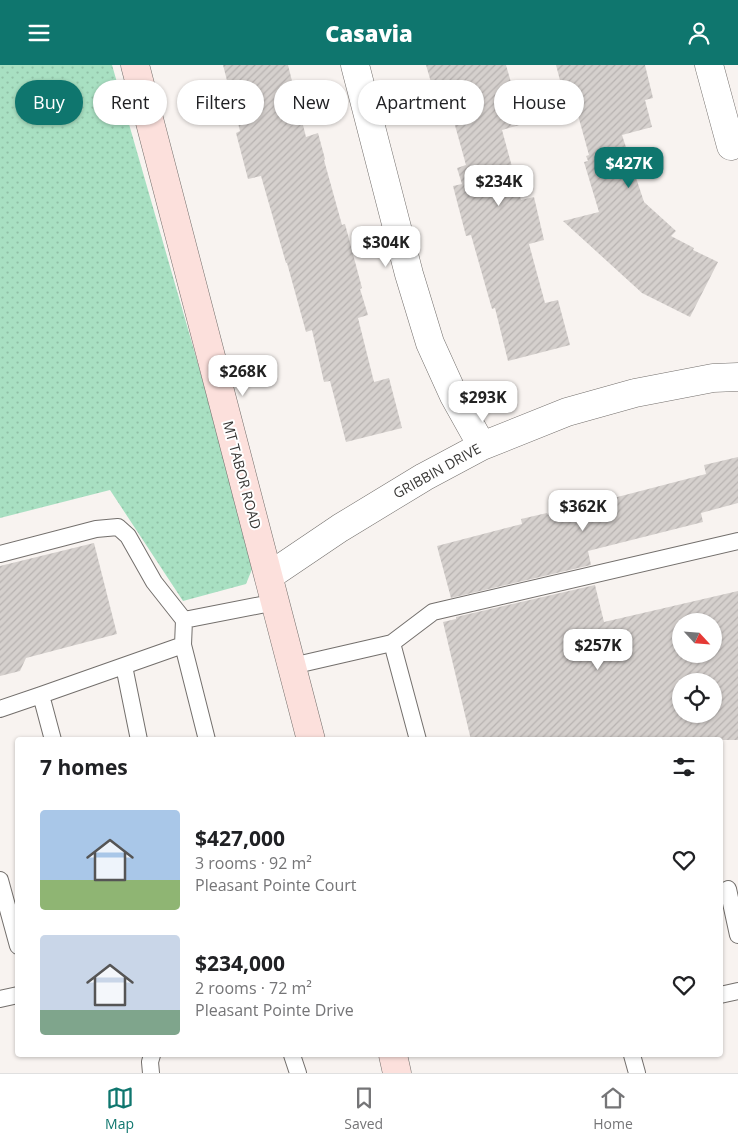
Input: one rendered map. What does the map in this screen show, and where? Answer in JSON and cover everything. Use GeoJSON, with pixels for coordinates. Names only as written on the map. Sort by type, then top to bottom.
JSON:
{"type":"FeatureCollection","features":[{"type":"Feature","properties":{"kind":"street","name":"MT TABOR ROAD"},"geometry":{"type":"LineString","coordinates":[[135,65],[310,737]]}},
{"type":"Feature","properties":{"kind":"street"},"geometry":{"type":"LineString","coordinates":[[355,65],[409,274],[430,343],[454,396],[482,446]]}},
{"type":"Feature","properties":{"kind":"street"},"geometry":{"type":"LineString","coordinates":[[709,65],[731,146]]}},
{"type":"Feature","properties":{"kind":"street","name":"GRIBBIN DRIVE"},"geometry":{"type":"LineString","coordinates":[[273,589],[340,529],[424,477],[482,446],[567,412],[635,393],[713,378],[738,377]]}},
{"type":"Feature","properties":{"kind":"street"},"geometry":{"type":"LineString","coordinates":[[393,1057],[397,1073]]}},
{"type":"Feature","properties":{"kind":"lane"},"geometry":{"type":"LineString","coordinates":[[0,554],[96,529],[118,527],[128,536],[154,582],[184,620],[182,645],[206,737]]}},
{"type":"Feature","properties":{"kind":"lane"},"geometry":{"type":"LineString","coordinates":[[292,666],[392,643],[433,612],[738,541]]}},
{"type":"Feature","properties":{"kind":"lane"},"geometry":{"type":"LineString","coordinates":[[184,620],[211,613],[273,589]]}},
{"type":"Feature","properties":{"kind":"lane"},"geometry":{"type":"LineString","coordinates":[[392,643],[417,737]]}},
{"type":"Feature","properties":{"kind":"lane"},"geometry":{"type":"LineString","coordinates":[[0,709],[182,645]]}},
{"type":"Feature","properties":{"kind":"lane"},"geometry":{"type":"LineString","coordinates":[[124,666],[138,737]]}},
{"type":"Feature","properties":{"kind":"lane"},"geometry":{"type":"LineString","coordinates":[[42,695],[51,737]]}},
{"type":"Feature","properties":{"kind":"lane"},"geometry":{"type":"LineString","coordinates":[[0,880],[15,936]]}},
{"type":"Feature","properties":{"kind":"lane"},"geometry":{"type":"LineString","coordinates":[[729,889],[738,935]]}},
{"type":"Feature","properties":{"kind":"lane"},"geometry":{"type":"LineString","coordinates":[[723,994],[738,991]]}},
{"type":"Feature","properties":{"kind":"lane"},"geometry":{"type":"LineString","coordinates":[[0,999],[15,996]]}},
{"type":"Feature","properties":{"kind":"lane"},"geometry":{"type":"LineString","coordinates":[[151,1073],[152,1057]]}},
{"type":"Feature","properties":{"kind":"lane"},"geometry":{"type":"LineString","coordinates":[[293,1057],[298,1073]]}},
{"type":"Feature","properties":{"kind":"lane"},"geometry":{"type":"LineString","coordinates":[[633,1057],[637,1073]]}},
{"type":"Feature","properties":{"kind":"green space"},"geometry":{"type":"Polygon","coordinates":[[[0,65],[112,65],[116,80],[93,80],[93,125],[129,125],[255,562],[246,584],[183,601],[110,490],[0,518],[0,65]]]}},
{"type":"Feature","properties":{"kind":"building"},"geometry":{"type":"Polygon","coordinates":[[[223,65],[288,65],[292,80],[274,80],[274,125],[303,125],[306,137],[318,133],[342,225],[345,224],[362,288],[360,289],[368,315],[358,318],[374,382],[389,378],[402,428],[346,442],[330,381],[324,382],[312,330],[306,332],[261,176],[248,179],[236,133],[240,131],[238,125],[264,125],[264,80],[227,80],[223,65]]]}},
{"type":"Feature","properties":{"kind":"building"},"geometry":{"type":"Polygon","coordinates":[[[426,65],[506,65],[510,80],[494,80],[494,125],[520,125],[502,130],[521,200],[534,197],[544,240],[529,244],[545,303],[558,300],[570,345],[508,361],[495,308],[492,309],[471,235],[466,236],[453,186],[462,184],[457,168],[466,165],[455,125],[484,125],[484,80],[430,80],[426,65]]]}},
{"type":"Feature","properties":{"kind":"building"},"geometry":{"type":"Polygon","coordinates":[[[556,65],[645,65],[653,98],[645,100],[652,127],[622,135],[644,202],[676,231],[671,236],[694,248],[693,250],[718,262],[690,317],[642,293],[563,221],[599,212],[584,162],[588,161],[586,156],[589,155],[581,125],[584,125],[584,80],[560,80],[556,65]]]}},
{"type":"Feature","properties":{"kind":"building"},"geometry":{"type":"Polygon","coordinates":[[[738,457],[738,503],[701,513],[703,522],[588,551],[591,565],[451,598],[437,546],[522,524],[521,519],[547,513],[548,515],[706,474],[704,465],[738,457]]]}},
{"type":"Feature","properties":{"kind":"building"},"geometry":{"type":"Polygon","coordinates":[[[94,543],[117,634],[26,658],[20,671],[0,676],[0,566],[94,543]]]}},
{"type":"Feature","properties":{"kind":"building"},"geometry":{"type":"Polygon","coordinates":[[[595,585],[604,622],[738,591],[738,740],[723,740],[723,737],[470,737],[443,622],[456,619],[456,617],[595,585]]]}}]}
